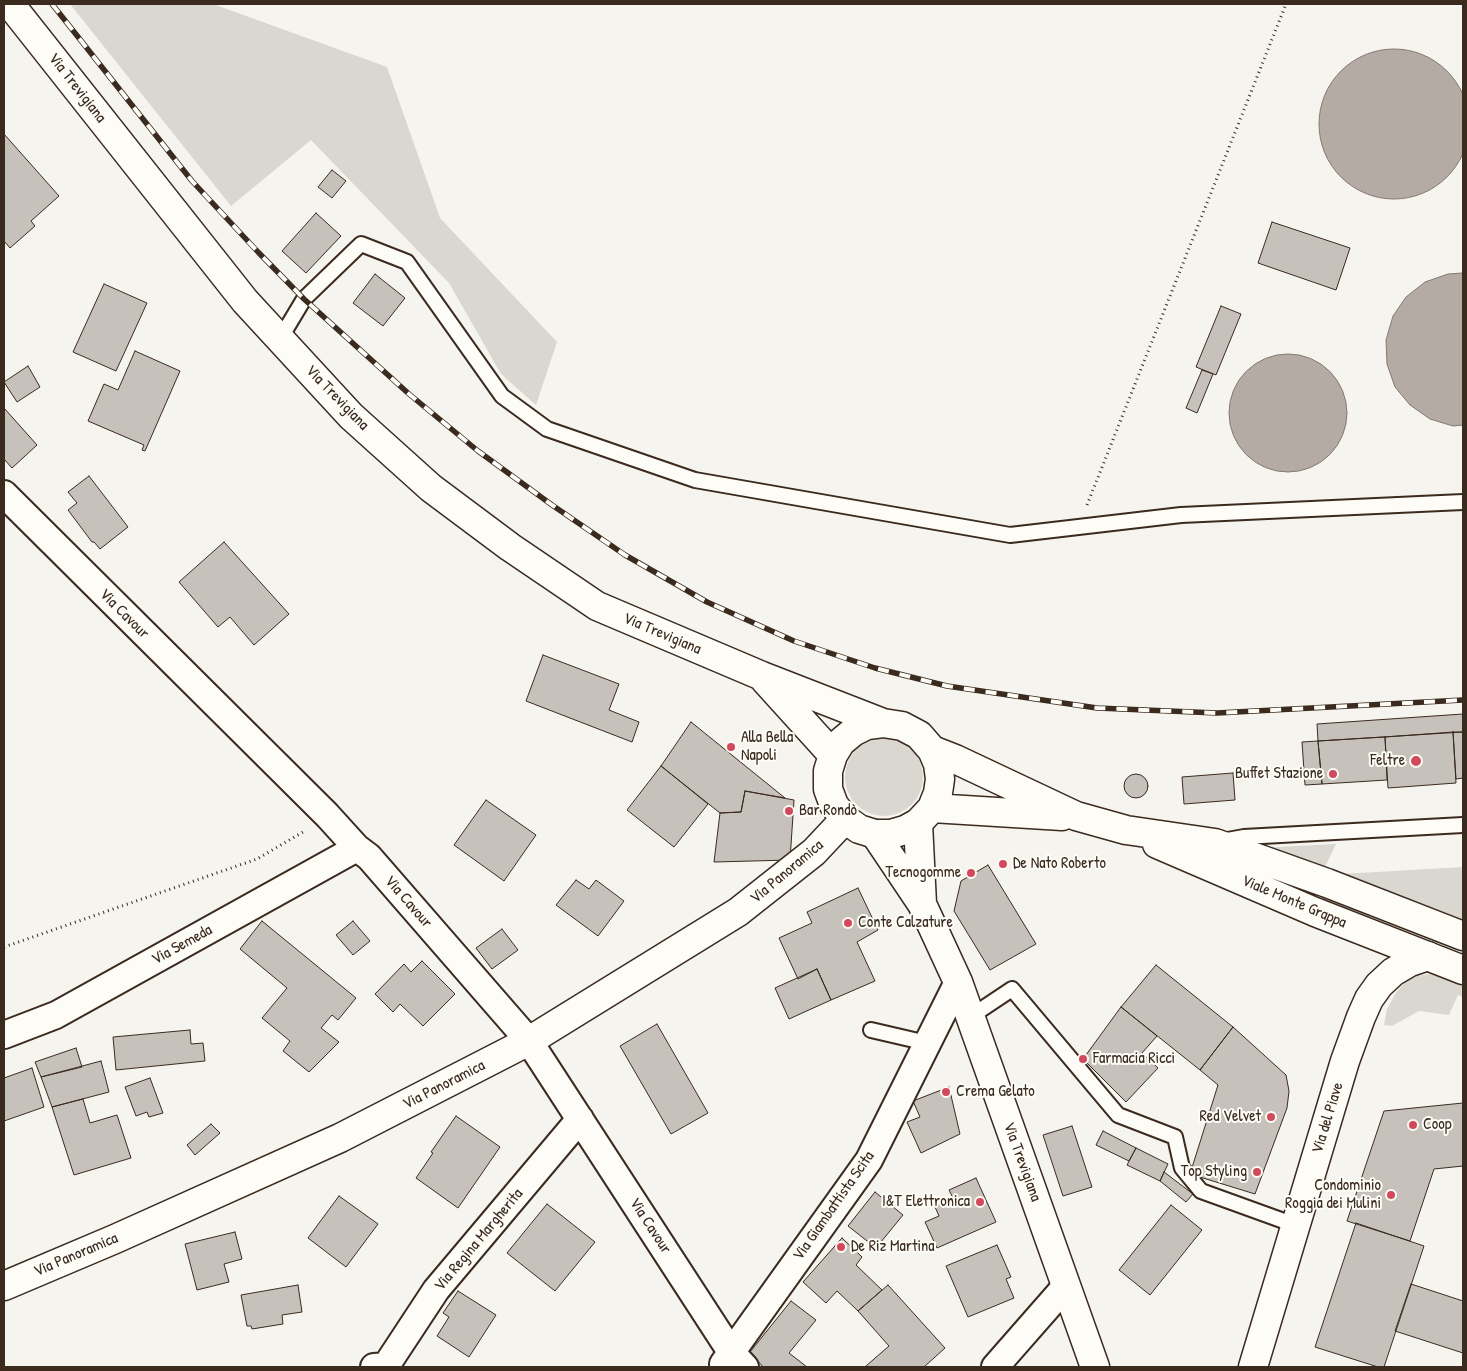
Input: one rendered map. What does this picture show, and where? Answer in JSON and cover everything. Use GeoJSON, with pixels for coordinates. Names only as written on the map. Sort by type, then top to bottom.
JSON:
{"type":"FeatureCollection","features":[{"type":"Feature","properties":{"kind":"main road","name":"Via Trevigiana"},"geometry":{"type":"LineString","coordinates":[[10,4],[245,300],[351,416],[431,488],[510,547],[597,606],[762,676],[883,722],[902,726],[919,735],[932,750],[938,764],[940,779],[938,793],[925,815],[922,904]]}},
{"type":"Feature","properties":{"kind":"main road","name":"Via Trevigiana"},"geometry":{"type":"LineString","coordinates":[[762,676],[833,755]]}},
{"type":"Feature","properties":{"kind":"main road"},"geometry":{"type":"LineString","coordinates":[[883,722],[867,725],[853,732],[841,742],[833,755],[828,771],[828,789],[834,805],[845,819],[859,829],[875,834],[891,834],[905,830],[925,815]]}},
{"type":"Feature","properties":{"kind":"main road","name":"Viale Monte Grappa"},"geometry":{"type":"LineString","coordinates":[[932,750],[1076,816],[1126,830],[1338,921],[1463,970]]}},
{"type":"Feature","properties":{"kind":"main road","name":"Viale Monte Grappa"},"geometry":{"type":"LineString","coordinates":[[925,815],[1076,816]]}},
{"type":"Feature","properties":{"kind":"main road","name":"Via Panoramica"},"geometry":{"type":"LineString","coordinates":[[4,1286],[115,1240],[340,1138],[529,1041],[738,912],[814,852],[845,819]]}},
{"type":"Feature","properties":{"kind":"main road","name":"Viale Monte Grappa"},"geometry":{"type":"LineString","coordinates":[[1126,830],[1215,842],[1463,936]]}},
{"type":"Feature","properties":{"kind":"main road","name":"Via Trevigiana"},"geometry":{"type":"LineString","coordinates":[[875,834],[922,904],[958,982],[1094,1367]]}},
{"type":"Feature","properties":{"kind":"main road","name":"Via del Piave"},"geometry":{"type":"LineString","coordinates":[[1253,1367],[1345,1061],[1369,999],[1379,985],[1393,972],[1410,962],[1428,956]]}},
{"type":"Feature","properties":{"kind":"street","name":"Via Cavour"},"geometry":{"type":"LineString","coordinates":[[4,494],[327,815],[357,848],[369,857],[529,1041],[733,1362]]}},
{"type":"Feature","properties":{"kind":"street","name":"Via Semeda"},"geometry":{"type":"LineString","coordinates":[[4,1035],[56,1015],[357,848]]}},
{"type":"Feature","properties":{"kind":"street","name":"Via Giambattista Scita"},"geometry":{"type":"LineString","coordinates":[[733,1362],[869,1160],[958,982]]}},
{"type":"Feature","properties":{"kind":"street","name":"Via Regina Margherita"},"geometry":{"type":"LineString","coordinates":[[382,1367],[436,1290],[580,1120]]}},
{"type":"Feature","properties":{"kind":"street"},"geometry":{"type":"LineString","coordinates":[[995,1367],[1066,1286]]}},
{"type":"Feature","properties":{"kind":"lane"},"geometry":{"type":"LineString","coordinates":[[280,339],[304,299],[361,244],[407,262],[502,396],[547,429],[695,480],[1010,535],[1181,515],[1463,502]]}},
{"type":"Feature","properties":{"kind":"lane"},"geometry":{"type":"LineString","coordinates":[[1215,842],[1244,837],[1463,825]]}},
{"type":"Feature","properties":{"kind":"lane"},"geometry":{"type":"LineString","coordinates":[[1338,921],[1353,917],[1360,918],[1463,958]]}},
{"type":"Feature","properties":{"kind":"lane"},"geometry":{"type":"LineString","coordinates":[[970,1017],[1012,989],[1118,1115],[1175,1137],[1182,1168],[1201,1190],[1296,1225]]}},
{"type":"Feature","properties":{"kind":"lane"},"geometry":{"type":"LineString","coordinates":[[872,1030],[927,1043]]}},
{"type":"Feature","properties":{"kind":"path"},"geometry":{"type":"LineString","coordinates":[[1078,527],[1286,4]]}},
{"type":"Feature","properties":{"kind":"path"},"geometry":{"type":"LineString","coordinates":[[4,947],[257,859],[313,826],[327,815]]}},
{"type":"Feature","properties":{"kind":"shaded area"},"geometry":{"type":"Polygon","coordinates":[[[70,4],[213,4],[387,67],[440,218],[557,342],[536,405],[501,374],[449,283],[311,140],[231,206],[70,4]]]}},
{"type":"Feature","properties":{"kind":"shaded area"},"geometry":{"type":"Polygon","coordinates":[[[1394,49],[1423,55],[1447,71],[1463,95],[1469,124],[1463,153],[1447,177],[1423,193],[1394,199],[1365,193],[1341,177],[1325,153],[1319,124],[1325,95],[1341,71],[1365,55],[1394,49]]]}},
{"type":"Feature","properties":{"kind":"shaded area"},"geometry":{"type":"Polygon","coordinates":[[[1463,273],[1463,425],[1453,426],[1430,419],[1410,405],[1395,387],[1387,364],[1386,340],[1393,316],[1406,297],[1425,282],[1448,274],[1463,273]]]}},
{"type":"Feature","properties":{"kind":"shaded area"},"geometry":{"type":"Polygon","coordinates":[[[1288,354],[1311,359],[1330,371],[1342,390],[1347,413],[1342,436],[1330,455],[1311,467],[1288,472],[1265,467],[1246,455],[1234,436],[1229,413],[1234,390],[1246,371],[1265,359],[1288,354]]]}},
{"type":"Feature","properties":{"kind":"shaded area"},"geometry":{"type":"Polygon","coordinates":[[[884,738],[899,741],[911,750],[920,762],[923,777],[920,792],[911,804],[899,813],[884,816],[869,813],[857,804],[848,792],[845,777],[848,762],[857,750],[869,741],[884,738]]]}},
{"type":"Feature","properties":{"kind":"shaded area"},"geometry":{"type":"Polygon","coordinates":[[[1336,844],[1323,871],[1258,848],[1336,844]]]}},
{"type":"Feature","properties":{"kind":"shaded area"},"geometry":{"type":"Polygon","coordinates":[[[1463,867],[1463,925],[1342,874],[1463,867]]]}},
{"type":"Feature","properties":{"kind":"shaded area"},"geometry":{"type":"Polygon","coordinates":[[[1430,974],[1463,981],[1463,997],[1458,995],[1449,1015],[1419,1011],[1392,1026],[1384,1025],[1387,1009],[1397,991],[1407,981],[1417,976],[1430,974]]]}},
{"type":"Feature","properties":{"kind":"building"},"geometry":{"type":"Polygon","coordinates":[[[4,134],[59,196],[31,221],[35,226],[10,248],[4,241],[4,134]]]}},
{"type":"Feature","properties":{"kind":"building"},"geometry":{"type":"Polygon","coordinates":[[[332,170],[346,181],[332,198],[318,187],[332,170]]]}},
{"type":"Feature","properties":{"kind":"building"},"geometry":{"type":"Polygon","coordinates":[[[316,213],[341,236],[306,273],[282,251],[316,213]]]}},
{"type":"Feature","properties":{"kind":"building"},"geometry":{"type":"Polygon","coordinates":[[[1272,222],[1350,248],[1336,290],[1258,263],[1272,222]]]}},
{"type":"Feature","properties":{"kind":"building"},"geometry":{"type":"Polygon","coordinates":[[[375,274],[405,298],[383,326],[353,303],[375,274]]]}},
{"type":"Feature","properties":{"kind":"building"},"geometry":{"type":"Polygon","coordinates":[[[104,284],[147,303],[116,371],[73,352],[104,284]]]}},
{"type":"Feature","properties":{"kind":"building"},"geometry":{"type":"Polygon","coordinates":[[[1221,306],[1241,314],[1216,375],[1196,367],[1221,306]]]}},
{"type":"Feature","properties":{"kind":"building"},"geometry":{"type":"Polygon","coordinates":[[[135,351],[180,371],[145,451],[142,450],[144,445],[88,421],[104,384],[118,390],[135,351]]]}},
{"type":"Feature","properties":{"kind":"building"},"geometry":{"type":"Polygon","coordinates":[[[28,366],[40,387],[17,402],[4,382],[28,366]]]}},
{"type":"Feature","properties":{"kind":"building"},"geometry":{"type":"Polygon","coordinates":[[[1202,370],[1213,374],[1197,413],[1186,408],[1202,370]]]}},
{"type":"Feature","properties":{"kind":"building"},"geometry":{"type":"Polygon","coordinates":[[[4,408],[37,445],[12,468],[4,459],[4,408]]]}},
{"type":"Feature","properties":{"kind":"building"},"geometry":{"type":"Polygon","coordinates":[[[89,476],[128,527],[100,549],[92,542],[68,510],[77,503],[68,492],[89,476]]]}},
{"type":"Feature","properties":{"kind":"building"},"geometry":{"type":"Polygon","coordinates":[[[224,542],[289,614],[254,645],[230,617],[218,627],[179,582],[224,542]]]}},
{"type":"Feature","properties":{"kind":"building"},"geometry":{"type":"Polygon","coordinates":[[[543,655],[619,684],[609,710],[639,722],[632,742],[526,701],[543,655]]]}},
{"type":"Feature","properties":{"kind":"building"},"geometry":{"type":"Polygon","coordinates":[[[1463,714],[1463,732],[1318,741],[1317,724],[1463,714]]]}},
{"type":"Feature","properties":{"kind":"building"},"geometry":{"type":"Polygon","coordinates":[[[691,722],[785,798],[745,791],[741,812],[720,813],[661,766],[691,722]]]}},
{"type":"Feature","properties":{"kind":"building"},"geometry":{"type":"Polygon","coordinates":[[[1453,732],[1456,783],[1388,788],[1385,737],[1453,732]]]}},
{"type":"Feature","properties":{"kind":"building"},"geometry":{"type":"Polygon","coordinates":[[[1453,732],[1463,732],[1463,778],[1456,779],[1453,732]]]}},
{"type":"Feature","properties":{"kind":"building"},"geometry":{"type":"Polygon","coordinates":[[[1385,737],[1387,780],[1322,784],[1318,741],[1385,737]]]}},
{"type":"Feature","properties":{"kind":"building"},"geometry":{"type":"Polygon","coordinates":[[[1318,741],[1322,784],[1305,785],[1302,742],[1318,741]]]}},
{"type":"Feature","properties":{"kind":"building"},"geometry":{"type":"Polygon","coordinates":[[[661,766],[708,804],[674,847],[627,810],[661,766]]]}},
{"type":"Feature","properties":{"kind":"building"},"geometry":{"type":"Polygon","coordinates":[[[1233,773],[1235,800],[1184,804],[1182,777],[1233,773]]]}},
{"type":"Feature","properties":{"kind":"building"},"geometry":{"type":"Polygon","coordinates":[[[1136,774],[1144,778],[1148,786],[1144,794],[1136,798],[1128,794],[1124,786],[1128,778],[1136,774]]]}},
{"type":"Feature","properties":{"kind":"building"},"geometry":{"type":"Polygon","coordinates":[[[745,791],[794,800],[790,860],[714,862],[720,813],[741,812],[745,791]]]}},
{"type":"Feature","properties":{"kind":"building"},"geometry":{"type":"Polygon","coordinates":[[[486,800],[536,835],[504,881],[454,845],[486,800]]]}},
{"type":"Feature","properties":{"kind":"building"},"geometry":{"type":"Polygon","coordinates":[[[988,865],[1036,944],[990,970],[954,911],[961,881],[988,865]]]}},
{"type":"Feature","properties":{"kind":"building"},"geometry":{"type":"Polygon","coordinates":[[[576,880],[589,889],[596,880],[624,901],[598,936],[556,905],[576,880]]]}},
{"type":"Feature","properties":{"kind":"building"},"geometry":{"type":"Polygon","coordinates":[[[858,888],[878,930],[857,942],[875,981],[831,1000],[817,969],[798,979],[779,938],[812,923],[807,912],[858,888]]]}},
{"type":"Feature","properties":{"kind":"building"},"geometry":{"type":"Polygon","coordinates":[[[262,921],[356,998],[338,1020],[332,1015],[321,1028],[339,1042],[309,1072],[283,1051],[290,1041],[262,1018],[287,988],[240,949],[262,921]]]}},
{"type":"Feature","properties":{"kind":"building"},"geometry":{"type":"Polygon","coordinates":[[[353,921],[370,941],[353,955],[336,935],[353,921]]]}},
{"type":"Feature","properties":{"kind":"building"},"geometry":{"type":"Polygon","coordinates":[[[502,929],[518,950],[492,969],[476,948],[502,929]]]}},
{"type":"Feature","properties":{"kind":"building"},"geometry":{"type":"Polygon","coordinates":[[[422,961],[455,994],[423,1026],[400,1004],[393,1012],[375,994],[404,964],[411,972],[422,961]]]}},
{"type":"Feature","properties":{"kind":"building"},"geometry":{"type":"Polygon","coordinates":[[[1156,965],[1233,1027],[1200,1070],[1121,1007],[1156,965]]]}},
{"type":"Feature","properties":{"kind":"building"},"geometry":{"type":"Polygon","coordinates":[[[817,969],[831,1000],[789,1019],[775,988],[817,969]]]}},
{"type":"Feature","properties":{"kind":"building"},"geometry":{"type":"Polygon","coordinates":[[[1121,1007],[1157,1036],[1142,1053],[1158,1068],[1126,1102],[1083,1059],[1121,1007]]]}},
{"type":"Feature","properties":{"kind":"building"},"geometry":{"type":"Polygon","coordinates":[[[657,1024],[708,1113],[671,1134],[620,1046],[657,1024]]]}},
{"type":"Feature","properties":{"kind":"building"},"geometry":{"type":"Polygon","coordinates":[[[1233,1027],[1286,1075],[1289,1091],[1287,1108],[1255,1194],[1190,1174],[1218,1085],[1200,1070],[1233,1027]]]}},
{"type":"Feature","properties":{"kind":"building"},"geometry":{"type":"Polygon","coordinates":[[[190,1030],[191,1044],[203,1043],[205,1061],[116,1070],[113,1037],[190,1030]]]}},
{"type":"Feature","properties":{"kind":"building"},"geometry":{"type":"Polygon","coordinates":[[[76,1048],[82,1067],[41,1077],[35,1062],[76,1048]]]}},
{"type":"Feature","properties":{"kind":"building"},"geometry":{"type":"Polygon","coordinates":[[[101,1061],[109,1092],[52,1107],[41,1077],[101,1061]]]}},
{"type":"Feature","properties":{"kind":"building"},"geometry":{"type":"Polygon","coordinates":[[[32,1068],[44,1107],[4,1121],[4,1078],[32,1068]]]}},
{"type":"Feature","properties":{"kind":"building"},"geometry":{"type":"Polygon","coordinates":[[[150,1078],[163,1113],[149,1117],[147,1112],[136,1116],[125,1087],[150,1078]]]}},
{"type":"Feature","properties":{"kind":"building"},"geometry":{"type":"Polygon","coordinates":[[[949,1087],[960,1134],[921,1153],[907,1122],[920,1117],[913,1101],[949,1087]]]}},
{"type":"Feature","properties":{"kind":"building"},"geometry":{"type":"Polygon","coordinates":[[[83,1099],[90,1123],[117,1115],[131,1158],[74,1175],[52,1107],[83,1099]]]}},
{"type":"Feature","properties":{"kind":"building","name":"Condominio Roggia dei Mulini"},"geometry":{"type":"Polygon","coordinates":[[[1463,1103],[1463,1166],[1434,1169],[1410,1241],[1347,1221],[1384,1111],[1463,1103]]]}},
{"type":"Feature","properties":{"kind":"building"},"geometry":{"type":"Polygon","coordinates":[[[456,1116],[500,1147],[458,1208],[416,1178],[456,1116]]]}},
{"type":"Feature","properties":{"kind":"building"},"geometry":{"type":"Polygon","coordinates":[[[211,1124],[220,1133],[195,1155],[187,1145],[211,1124]]]}},
{"type":"Feature","properties":{"kind":"building"},"geometry":{"type":"Polygon","coordinates":[[[1072,1126],[1092,1187],[1063,1196],[1043,1135],[1072,1126]]]}},
{"type":"Feature","properties":{"kind":"building"},"geometry":{"type":"Polygon","coordinates":[[[1103,1131],[1136,1148],[1129,1161],[1096,1145],[1103,1131]]]}},
{"type":"Feature","properties":{"kind":"building"},"geometry":{"type":"Polygon","coordinates":[[[1136,1148],[1168,1164],[1160,1181],[1127,1165],[1136,1148]]]}},
{"type":"Feature","properties":{"kind":"building"},"geometry":{"type":"Polygon","coordinates":[[[1164,1172],[1193,1194],[1186,1202],[1160,1181],[1164,1172]]]}},
{"type":"Feature","properties":{"kind":"building"},"geometry":{"type":"Polygon","coordinates":[[[976,1178],[996,1222],[937,1248],[925,1222],[939,1216],[935,1207],[953,1198],[949,1190],[976,1178]]]}},
{"type":"Feature","properties":{"kind":"building"},"geometry":{"type":"Polygon","coordinates":[[[875,1192],[903,1215],[876,1248],[848,1226],[875,1192]]]}},
{"type":"Feature","properties":{"kind":"building"},"geometry":{"type":"Polygon","coordinates":[[[339,1196],[378,1224],[346,1267],[308,1238],[339,1196]]]}},
{"type":"Feature","properties":{"kind":"building"},"geometry":{"type":"Polygon","coordinates":[[[547,1204],[595,1242],[555,1291],[507,1253],[547,1204]]]}},
{"type":"Feature","properties":{"kind":"building"},"geometry":{"type":"Polygon","coordinates":[[[1171,1205],[1202,1230],[1150,1295],[1119,1270],[1171,1205]]]}},
{"type":"Feature","properties":{"kind":"building"},"geometry":{"type":"Polygon","coordinates":[[[1356,1223],[1424,1246],[1384,1367],[1378,1367],[1315,1347],[1356,1223]]]}},
{"type":"Feature","properties":{"kind":"building"},"geometry":{"type":"Polygon","coordinates":[[[235,1232],[242,1259],[224,1264],[229,1282],[197,1290],[185,1244],[235,1232]]]}},
{"type":"Feature","properties":{"kind":"building"},"geometry":{"type":"Polygon","coordinates":[[[842,1238],[862,1257],[856,1265],[882,1290],[858,1311],[837,1291],[826,1303],[803,1282],[842,1238]]]}},
{"type":"Feature","properties":{"kind":"building"},"geometry":{"type":"Polygon","coordinates":[[[997,1245],[1011,1277],[1006,1279],[1014,1298],[968,1317],[946,1266],[997,1245]]]}},
{"type":"Feature","properties":{"kind":"building"},"geometry":{"type":"Polygon","coordinates":[[[1411,1284],[1463,1301],[1463,1353],[1395,1331],[1411,1284]]]}},
{"type":"Feature","properties":{"kind":"building"},"geometry":{"type":"Polygon","coordinates":[[[298,1285],[302,1312],[282,1315],[283,1324],[252,1329],[251,1326],[247,1326],[241,1295],[298,1285]]]}},
{"type":"Feature","properties":{"kind":"building"},"geometry":{"type":"Polygon","coordinates":[[[888,1285],[945,1348],[924,1367],[866,1366],[889,1346],[858,1311],[888,1285]]]}},
{"type":"Feature","properties":{"kind":"building"},"geometry":{"type":"Polygon","coordinates":[[[458,1291],[496,1315],[469,1357],[437,1336],[449,1317],[443,1313],[458,1291]]]}},
{"type":"Feature","properties":{"kind":"building"},"geometry":{"type":"Polygon","coordinates":[[[791,1301],[816,1320],[789,1353],[807,1367],[763,1367],[750,1352],[791,1301]]]}},
{"type":"Feature","properties":{"kind":"railway"},"geometry":{"type":"LineString","coordinates":[[52,4],[192,181],[304,299],[409,394],[478,451],[625,555],[707,602],[794,641],[875,668],[947,686],[1097,708],[1217,713],[1463,700]]}},
{"type":"Feature","properties":{"kind":"place","name":"Alla Bella Napoli"},"geometry":{"type":"Point","coordinates":[731,747]}},
{"type":"Feature","properties":{"kind":"place","name":"Feltre"},"geometry":{"type":"Point","coordinates":[1416,761]}},
{"type":"Feature","properties":{"kind":"place","name":"Buffet Stazione"},"geometry":{"type":"Point","coordinates":[1333,774]}},
{"type":"Feature","properties":{"kind":"place","name":"Bar Rondò"},"geometry":{"type":"Point","coordinates":[789,811]}},
{"type":"Feature","properties":{"kind":"place","name":"De Nato Roberto"},"geometry":{"type":"Point","coordinates":[1003,864]}},
{"type":"Feature","properties":{"kind":"place","name":"Tecnogomme"},"geometry":{"type":"Point","coordinates":[971,873]}},
{"type":"Feature","properties":{"kind":"place","name":"Conte Calzature"},"geometry":{"type":"Point","coordinates":[848,923]}},
{"type":"Feature","properties":{"kind":"place","name":"Farmacia Ricci"},"geometry":{"type":"Point","coordinates":[1083,1059]}},
{"type":"Feature","properties":{"kind":"place","name":"Crema Gelato"},"geometry":{"type":"Point","coordinates":[946,1092]}},
{"type":"Feature","properties":{"kind":"place","name":"Red Velvet"},"geometry":{"type":"Point","coordinates":[1271,1117]}},
{"type":"Feature","properties":{"kind":"place","name":"Coop"},"geometry":{"type":"Point","coordinates":[1413,1125]}},
{"type":"Feature","properties":{"kind":"place","name":"Top Styling"},"geometry":{"type":"Point","coordinates":[1257,1172]}},
{"type":"Feature","properties":{"kind":"place","name":"Condominio Roggia dei Mulini"},"geometry":{"type":"Point","coordinates":[1391,1195]}},
{"type":"Feature","properties":{"kind":"place","name":"I&T Elettronica"},"geometry":{"type":"Point","coordinates":[980,1202]}},
{"type":"Feature","properties":{"kind":"place","name":"De Riz Martina"},"geometry":{"type":"Point","coordinates":[841,1247]}}]}
